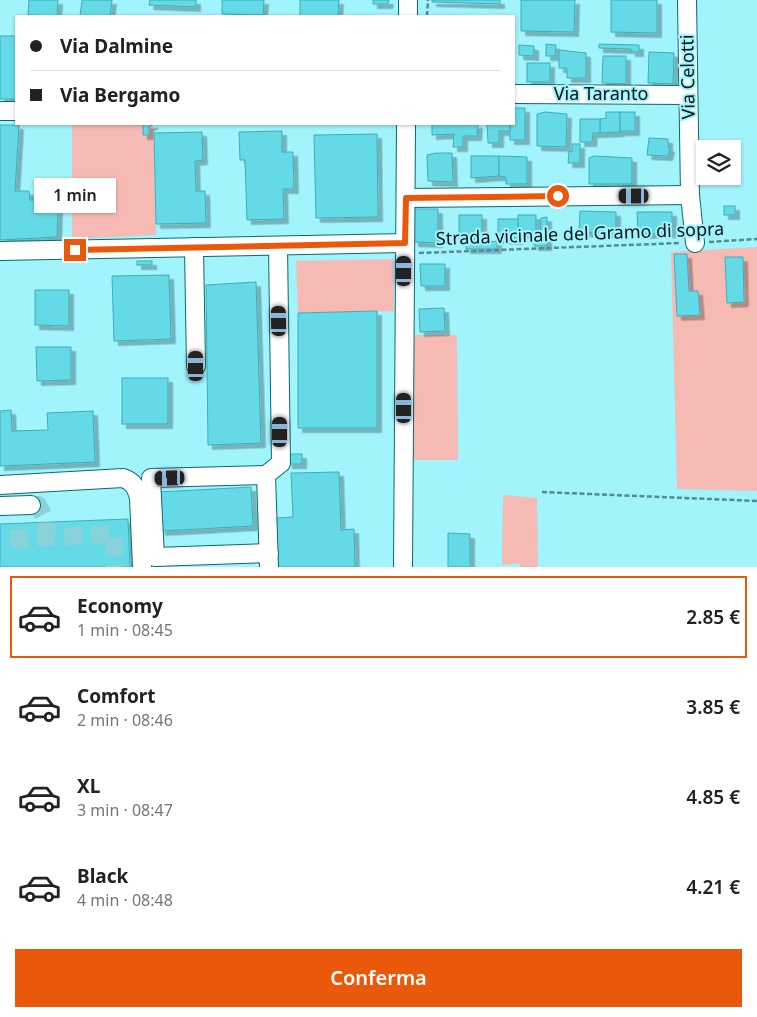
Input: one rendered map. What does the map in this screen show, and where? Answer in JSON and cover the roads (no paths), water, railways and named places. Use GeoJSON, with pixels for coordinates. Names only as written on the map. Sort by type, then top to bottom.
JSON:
{"type":"FeatureCollection","features":[{"type":"Feature","properties":{"kind":"street"},"geometry":{"type":"LineString","coordinates":[[408,0],[408,15]]}},
{"type":"Feature","properties":{"kind":"street","name":"Via Celotti"},"geometry":{"type":"LineString","coordinates":[[687,0],[690,189],[695,243]]}},
{"type":"Feature","properties":{"kind":"street","name":"Via Taranto"},"geometry":{"type":"LineString","coordinates":[[515,94],[688,95]]}},
{"type":"Feature","properties":{"kind":"street"},"geometry":{"type":"LineString","coordinates":[[0,111],[15,111]]}},
{"type":"Feature","properties":{"kind":"street"},"geometry":{"type":"LineString","coordinates":[[403,567],[406,125]]}},
{"type":"Feature","properties":{"kind":"street"},"geometry":{"type":"LineString","coordinates":[[406,198],[690,189]]}},
{"type":"Feature","properties":{"kind":"street"},"geometry":{"type":"LineString","coordinates":[[0,251],[278,246],[405,248]]}},
{"type":"Feature","properties":{"kind":"street"},"geometry":{"type":"LineString","coordinates":[[266,475],[269,560],[155,557],[152,478],[266,475],[280,463],[278,246]]}},
{"type":"Feature","properties":{"kind":"street"},"geometry":{"type":"LineString","coordinates":[[194,247],[196,366]]}},
{"type":"Feature","properties":{"kind":"street"},"geometry":{"type":"LineString","coordinates":[[0,485],[122,478],[131,481],[136,488],[139,498],[142,567]]}},
{"type":"Feature","properties":{"kind":"street"},"geometry":{"type":"LineString","coordinates":[[0,506],[31,505]]}},
{"type":"Feature","properties":{"kind":"tunnel"},"geometry":{"type":"LineString","coordinates":[[31,505],[38,505],[47,522],[47,533],[51,537]]}},
{"type":"Feature","properties":{"kind":"tunnel"},"geometry":{"type":"LineString","coordinates":[[10,539],[114,534],[115,567]]}}]}
